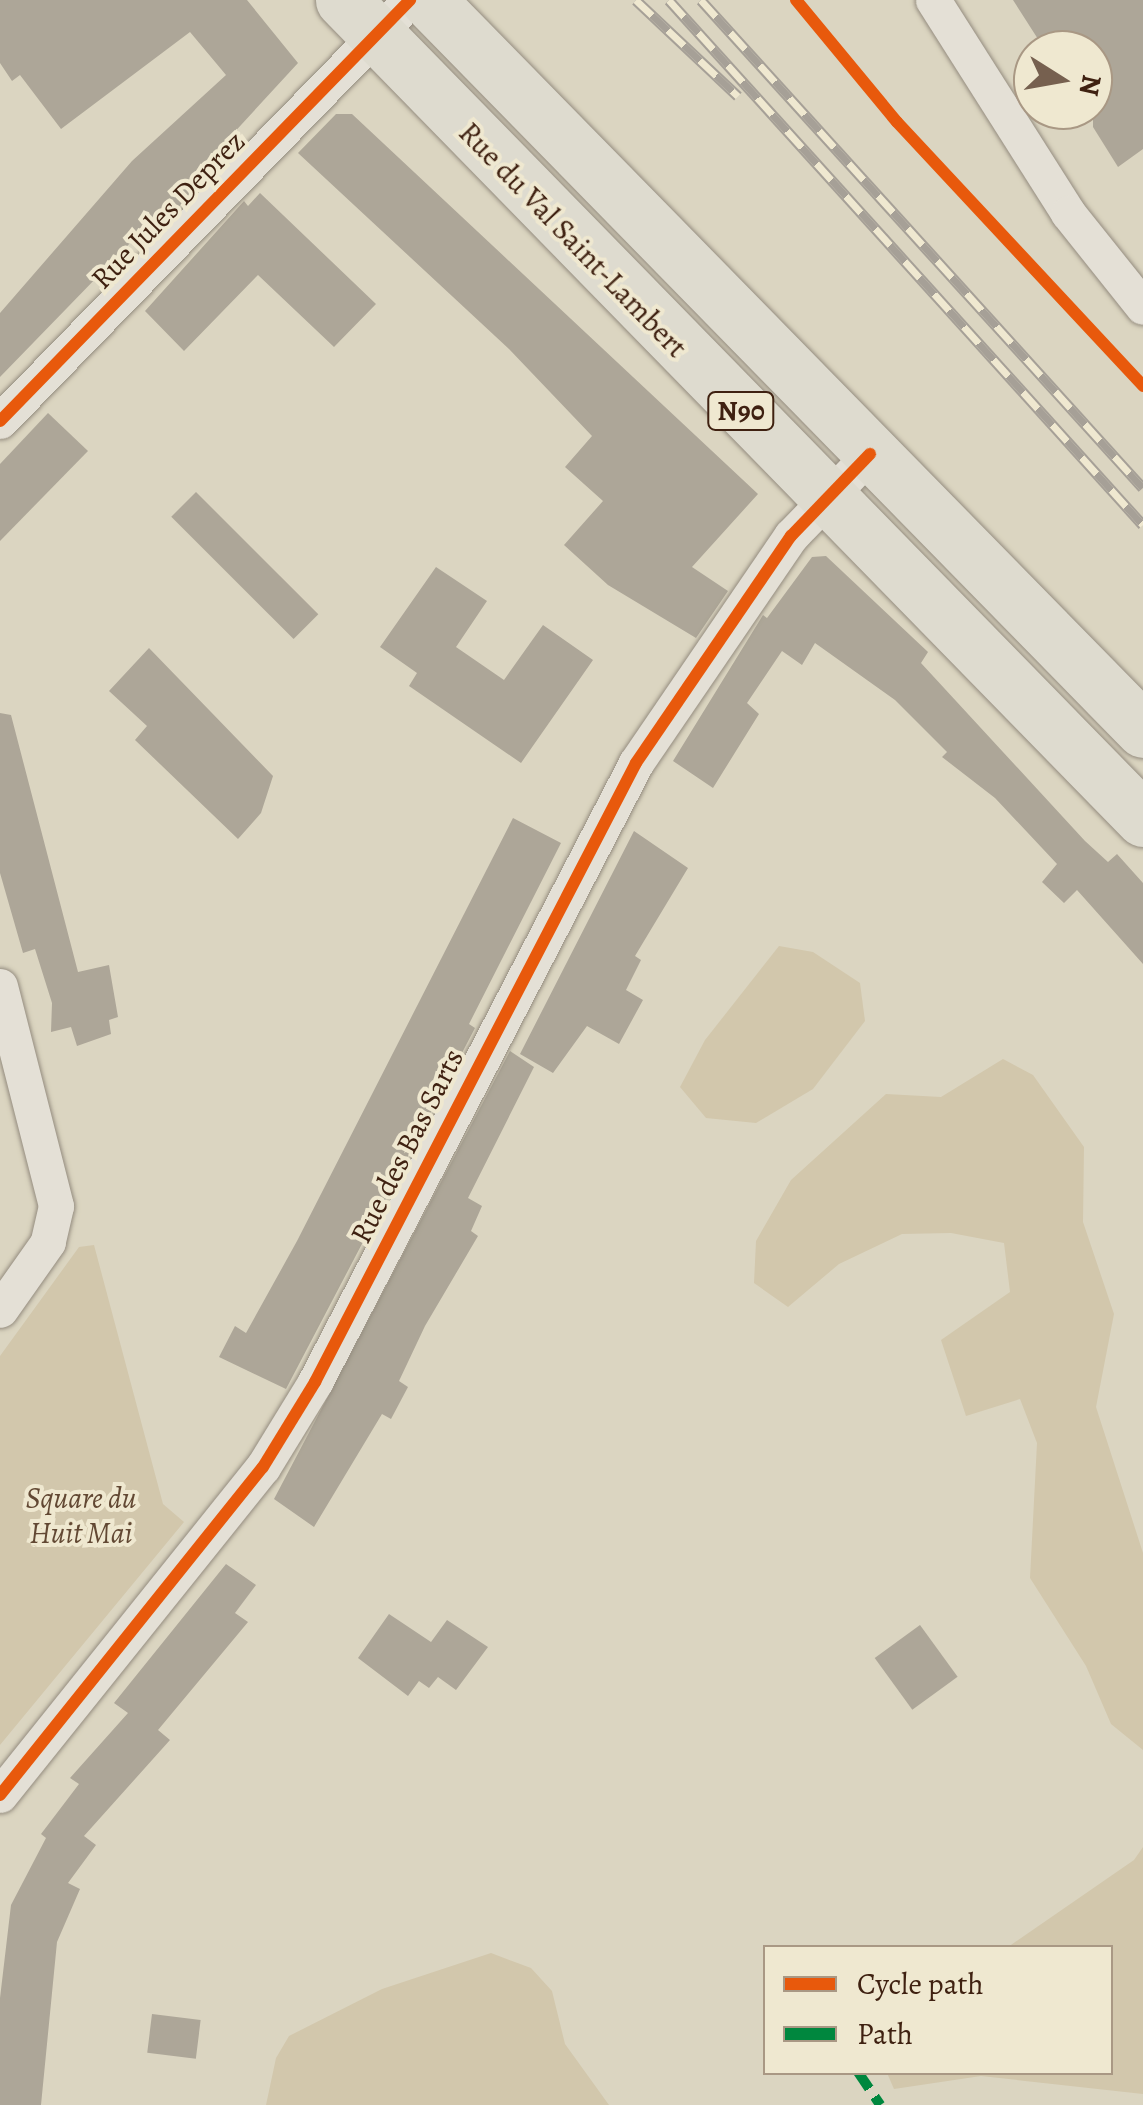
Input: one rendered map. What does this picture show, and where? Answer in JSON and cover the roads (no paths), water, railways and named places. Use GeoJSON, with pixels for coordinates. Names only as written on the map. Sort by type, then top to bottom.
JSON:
{"type":"FeatureCollection","features":[{"type":"Feature","properties":{"kind":"main road","name":"Rue du Val Saint-Lambert"},"geometry":{"type":"LineString","coordinates":[[428,0],[1143,730]]}},
{"type":"Feature","properties":{"kind":"main road","name":"Rue du Val Saint-Lambert"},"geometry":{"type":"LineString","coordinates":[[376,12],[828,499],[1143,819]]}},
{"type":"Feature","properties":{"kind":"street"},"geometry":{"type":"LineString","coordinates":[[933,0],[1068,213],[1143,307]]}},
{"type":"Feature","properties":{"kind":"street","name":"Rue Jules Deprez"},"geometry":{"type":"LineString","coordinates":[[0,421],[376,12]]}},
{"type":"Feature","properties":{"kind":"street","name":"Rue des Bas Sarts"},"geometry":{"type":"LineString","coordinates":[[0,1794],[263,1467],[316,1382],[636,763],[791,536],[870,454]]}},
{"type":"Feature","properties":{"kind":"street"},"geometry":{"type":"LineString","coordinates":[[0,986],[56,1206],[48,1242],[0,1310]]}},
{"type":"Feature","properties":{"kind":"railway"},"geometry":{"type":"LineString","coordinates":[[636,0],[738,96]]}},
{"type":"Feature","properties":{"kind":"railway"},"geometry":{"type":"LineString","coordinates":[[669,0],[1143,525]]}},
{"type":"Feature","properties":{"kind":"railway"},"geometry":{"type":"LineString","coordinates":[[701,0],[1143,488]]}},
{"type":"Feature","properties":{"kind":"park label","name":"Square du Huit Mai"},"geometry":{"type":"Point","coordinates":[81,1515]}}]}
